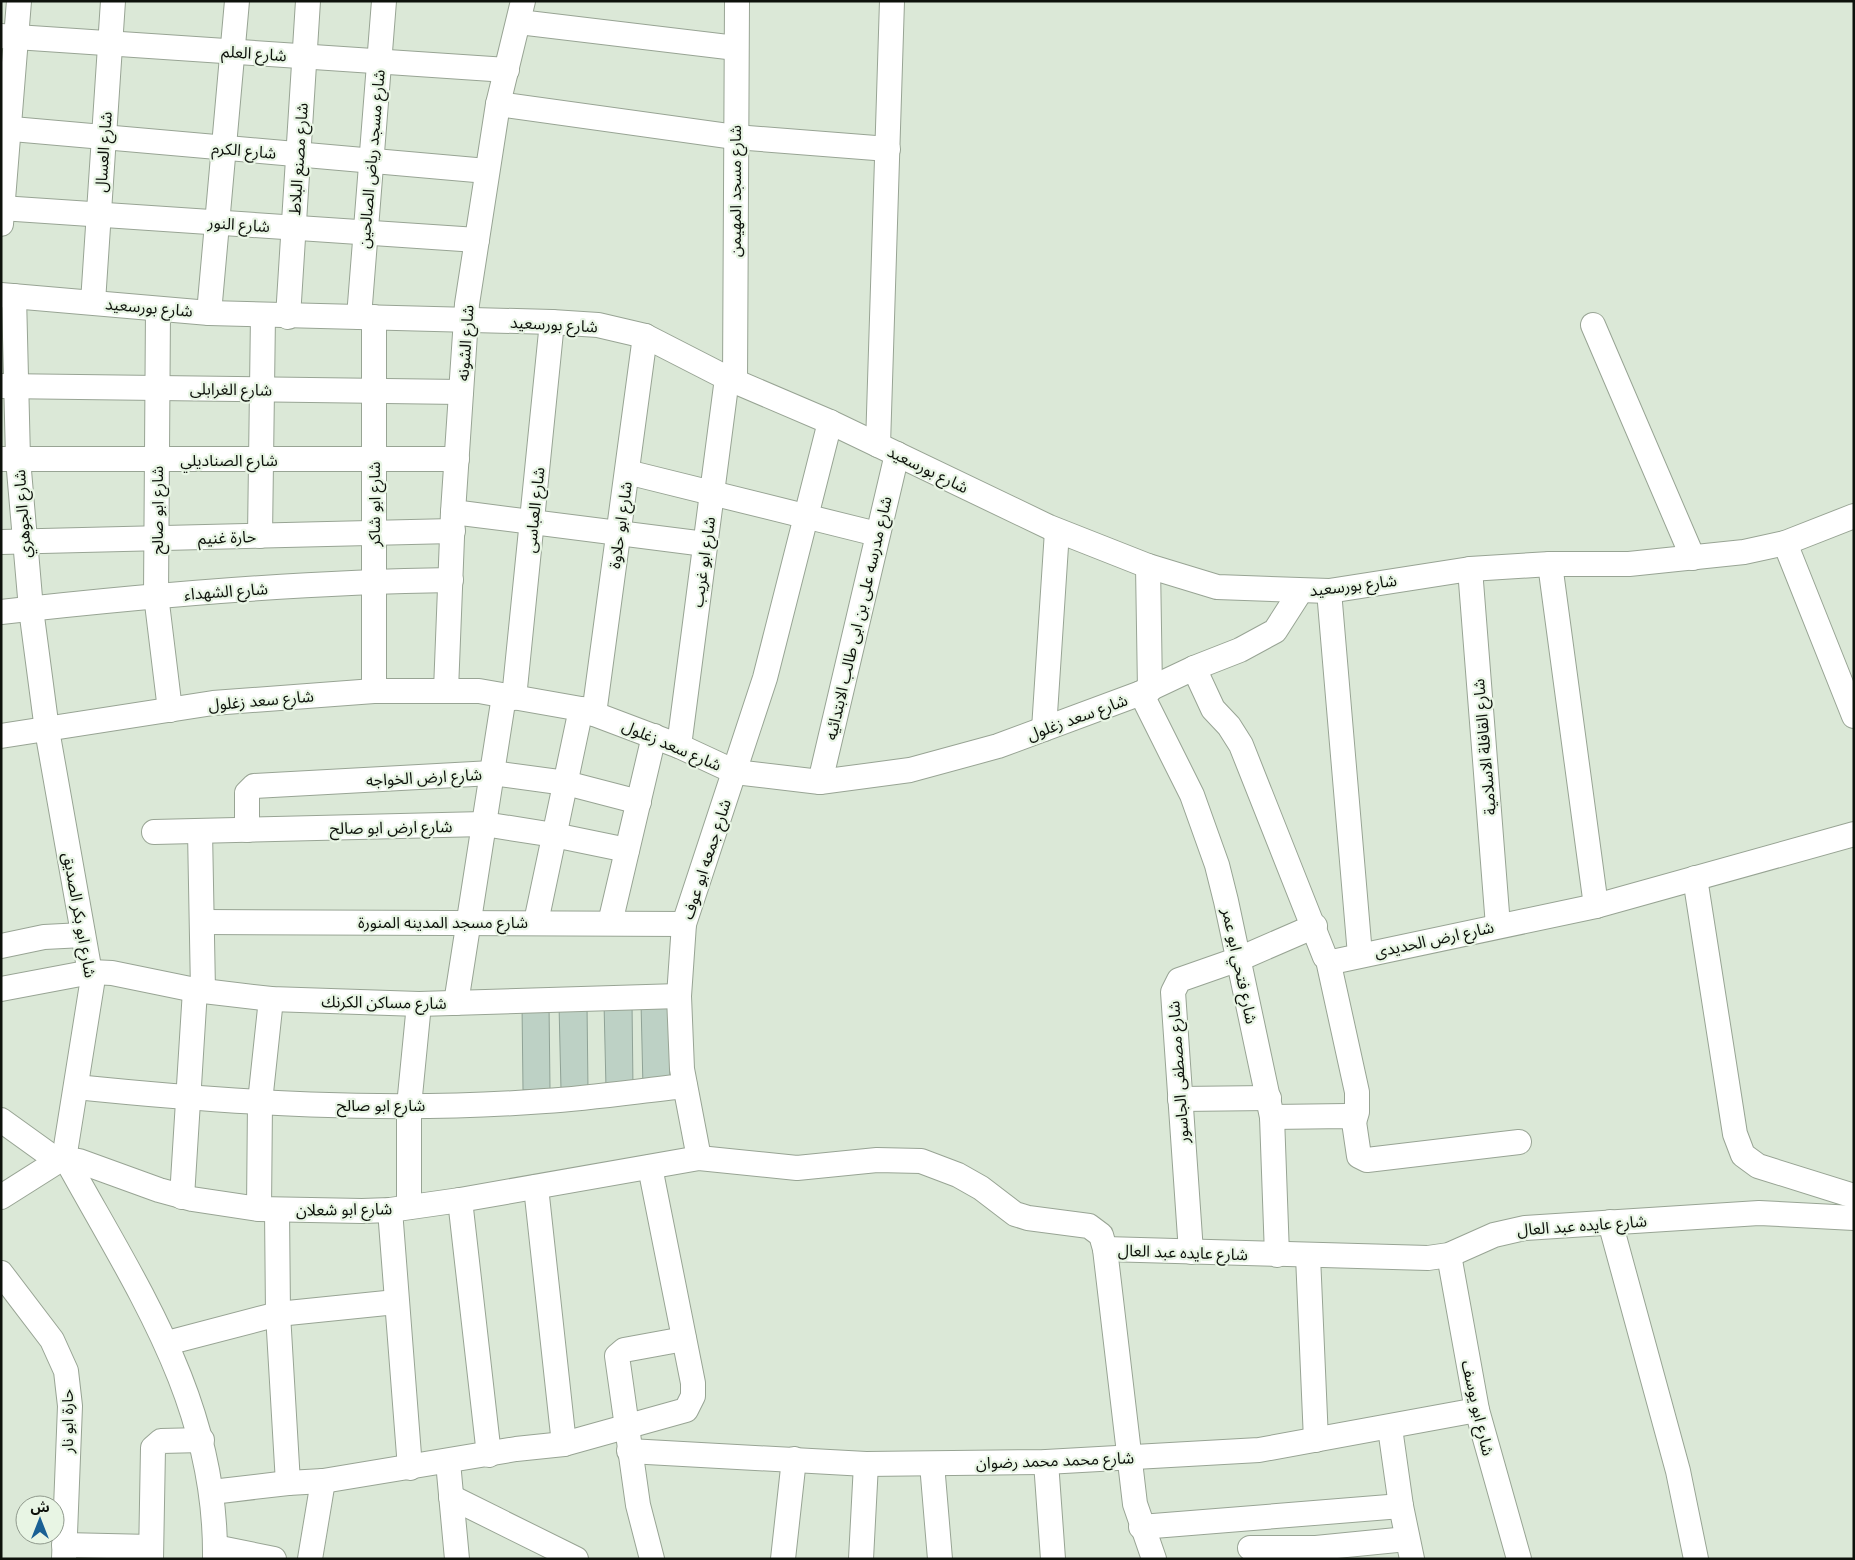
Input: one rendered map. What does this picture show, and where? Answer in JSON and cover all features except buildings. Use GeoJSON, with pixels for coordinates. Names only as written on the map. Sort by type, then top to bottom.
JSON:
{"type":"FeatureCollection","features":[{"type":"Feature","properties":{"kind":"street"},"geometry":{"type":"LineString","coordinates":[[2,213],[8,36],[18,1]]}},
{"type":"Feature","properties":{"kind":"street","name":"شارع العسال"},"geometry":{"type":"LineString","coordinates":[[93,302],[113,1]]}},
{"type":"Feature","properties":{"kind":"street"},"geometry":{"type":"LineString","coordinates":[[209,313],[237,1]]}},
{"type":"Feature","properties":{"kind":"street","name":"شارع مصنع البلاط"},"geometry":{"type":"LineString","coordinates":[[288,317],[308,1]]}},
{"type":"Feature","properties":{"kind":"street","name":"شارع مسجد رياض الصالحين"},"geometry":{"type":"LineString","coordinates":[[366,317],[365,232],[384,1]]}},
{"type":"Feature","properties":{"kind":"street","name":"شارع مسجد المهيمن"},"geometry":{"type":"LineString","coordinates":[[731,379],[737,1]]}},
{"type":"Feature","properties":{"kind":"street","name":"شارع مدرسه على بن ابى طالب الابتدائيه"},"geometry":{"type":"LineString","coordinates":[[820,782],[877,534],[888,450],[888,149],[892,1]]}},
{"type":"Feature","properties":{"kind":"street"},"geometry":{"type":"LineString","coordinates":[[521,12],[736,48]]}},
{"type":"Feature","properties":{"kind":"street","name":"شارع الشونه"},"geometry":{"type":"LineString","coordinates":[[446,690],[453,521],[465,320],[498,104],[521,12]]}},
{"type":"Feature","properties":{"kind":"street","name":"شارع العلم"},"geometry":{"type":"LineString","coordinates":[[8,36],[507,70]]}},
{"type":"Feature","properties":{"kind":"street"},"geometry":{"type":"LineString","coordinates":[[498,104],[735,137],[888,149]]}},
{"type":"Feature","properties":{"kind":"street","name":"شارع الكرم"},"geometry":{"type":"LineString","coordinates":[[5,129],[487,171]]}},
{"type":"Feature","properties":{"kind":"street","name":"شارع النور"},"geometry":{"type":"LineString","coordinates":[[2,213],[99,214],[476,240]]}},
{"type":"Feature","properties":{"kind":"street","name":"شارع بورسعيد"},"geometry":{"type":"LineString","coordinates":[[8,295],[158,309],[288,317],[552,322],[598,325],[646,336],[731,379],[830,422],[1057,531],[1148,566],[1218,587],[1329,592],[1470,569],[1550,564],[1629,564],[1744,552],[1785,543],[1853,511]]}},
{"type":"Feature","properties":{"kind":"street","name":"شارع الجوهري"},"geometry":{"type":"LineString","coordinates":[[8,295],[12,542],[31,608],[47,730]]}},
{"type":"Feature","properties":{"kind":"street","name":"شارع ابو صالح"},"geometry":{"type":"LineString","coordinates":[[158,309],[156,595],[170,710]]}},
{"type":"Feature","properties":{"kind":"street"},"geometry":{"type":"LineString","coordinates":[[260,536],[263,315]]}},
{"type":"Feature","properties":{"kind":"street","name":"شارع ابو شاكر"},"geometry":{"type":"LineString","coordinates":[[366,317],[374,391],[374,691]]}},
{"type":"Feature","properties":{"kind":"street","name":"شارع العباسى"},"geometry":{"type":"LineString","coordinates":[[456,1003],[492,773],[509,697],[532,522],[552,322]]}},
{"type":"Feature","properties":{"kind":"street"},"geometry":{"type":"LineString","coordinates":[[1593,325],[1693,558]]}},
{"type":"Feature","properties":{"kind":"street","name":"شارع ابو حلاوة"},"geometry":{"type":"LineString","coordinates":[[588,712],[619,533],[646,336]]}},
{"type":"Feature","properties":{"kind":"street","name":"شارع ابو غريب"},"geometry":{"type":"LineString","coordinates":[[679,746],[712,493],[731,379]]}},
{"type":"Feature","properties":{"kind":"street","name":"شارع الغرابلى"},"geometry":{"type":"LineString","coordinates":[[9,386],[461,392]]}},
{"type":"Feature","properties":{"kind":"street","name":"شارع جمعه ابو عوف"},"geometry":{"type":"LineString","coordinates":[[699,1158],[685,1086],[679,996],[684,924],[766,678],[830,422]]}},
{"type":"Feature","properties":{"kind":"street","name":"شارع الصناديلي"},"geometry":{"type":"LineString","coordinates":[[10,459],[457,459]]}},
{"type":"Feature","properties":{"kind":"street"},"geometry":{"type":"LineString","coordinates":[[627,472],[877,534]]}},
{"type":"Feature","properties":{"kind":"street","name":"حارة غنيم"},"geometry":{"type":"LineString","coordinates":[[12,542],[374,533],[453,521],[532,522],[705,544]]}},
{"type":"Feature","properties":{"kind":"street"},"geometry":{"type":"LineString","coordinates":[[1044,729],[1057,531]]}},
{"type":"Feature","properties":{"kind":"street"},"geometry":{"type":"LineString","coordinates":[[1785,543],[1854,716]]}},
{"type":"Feature","properties":{"kind":"street"},"geometry":{"type":"LineString","coordinates":[[1550,564],[1596,906]]}},
{"type":"Feature","properties":{"kind":"street"},"geometry":{"type":"LineString","coordinates":[[1146,692],[1148,566]]}},
{"type":"Feature","properties":{"kind":"street","name":"شارع القافلة الاسلامية"},"geometry":{"type":"LineString","coordinates":[[1470,569],[1498,926]]}},
{"type":"Feature","properties":{"kind":"street","name":"شارع الشهداء"},"geometry":{"type":"LineString","coordinates":[[1,612],[156,595],[374,581],[451,580]]}},
{"type":"Feature","properties":{"kind":"street","name":"شارع سعد زغلول"},"geometry":{"type":"LineString","coordinates":[[1,736],[214,703],[374,691],[479,691],[588,712],[679,746],[734,772],[820,782],[910,770],[998,746],[1146,692],[1194,668],[1240,650],[1275,631],[1300,592]]}},
{"type":"Feature","properties":{"kind":"street"},"geometry":{"type":"LineString","coordinates":[[1329,592],[1360,955]]}},
{"type":"Feature","properties":{"kind":"street"},"geometry":{"type":"LineString","coordinates":[[1194,668],[1213,709],[1229,726],[1241,744],[1328,960],[1357,1092],[1357,1112],[1354,1122],[1359,1156],[1368,1160],[1520,1142]]}},
{"type":"Feature","properties":{"kind":"street","name":"شارع فتحي ابو عمر"},"geometry":{"type":"LineString","coordinates":[[1146,692],[1192,795],[1205,830],[1217,865],[1239,959],[1270,1108],[1277,1255]]}},
{"type":"Feature","properties":{"kind":"street"},"geometry":{"type":"LineString","coordinates":[[536,922],[566,784],[588,712]]}},
{"type":"Feature","properties":{"kind":"street","name":"شارع ابو بكر الصديق"},"geometry":{"type":"LineString","coordinates":[[47,730],[91,972],[92,996],[63,1160]]}},
{"type":"Feature","properties":{"kind":"street"},"geometry":{"type":"LineString","coordinates":[[610,923],[654,736]]}},
{"type":"Feature","properties":{"kind":"street","name":"شارع ارض الخواجه"},"geometry":{"type":"LineString","coordinates":[[247,830],[247,797],[248,792],[254,786],[492,773],[566,784],[638,802]]}},
{"type":"Feature","properties":{"kind":"street","name":"شارع ارض ابو صالح"},"geometry":{"type":"LineString","coordinates":[[154,832],[484,824],[554,835],[627,850]]}},
{"type":"Feature","properties":{"kind":"street"},"geometry":{"type":"LineString","coordinates":[[182,1197],[199,990],[202,922],[200,831]]}},
{"type":"Feature","properties":{"kind":"street","name":"شارع ارض الحديدى"},"geometry":{"type":"LineString","coordinates":[[1328,960],[1332,962],[1596,906],[1854,834]]}},
{"type":"Feature","properties":{"kind":"street"},"geometry":{"type":"LineString","coordinates":[[1695,878],[1735,1134],[1743,1155],[1758,1166],[1854,1196]]}},
{"type":"Feature","properties":{"kind":"street","name":"شارع مسجد المدينه المنورة"},"geometry":{"type":"LineString","coordinates":[[202,922],[684,924]]}},
{"type":"Feature","properties":{"kind":"street","name":"شارع مصطفى الجاسور"},"geometry":{"type":"LineString","coordinates":[[1191,1252],[1173,992],[1175,985],[1179,980],[1239,959],[1315,926]]}},
{"type":"Feature","properties":{"kind":"street"},"geometry":{"type":"LineString","coordinates":[[1,946],[44,937],[83,935]]}},
{"type":"Feature","properties":{"kind":"street","name":"شارع مساكن الكرنك"},"geometry":{"type":"LineString","coordinates":[[1,989],[91,972],[112,973],[199,990],[271,999],[419,1004],[679,996]]}},
{"type":"Feature","properties":{"kind":"street"},"geometry":{"type":"LineString","coordinates":[[271,999],[260,1102],[278,1314],[288,1483]]}},
{"type":"Feature","properties":{"kind":"street"},"geometry":{"type":"LineString","coordinates":[[410,1468],[396,1302],[400,1209],[419,1004]]}},
{"type":"Feature","properties":{"kind":"street","name":"شارع ابو صالح"},"geometry":{"type":"LineString","coordinates":[[76,1087],[189,1099],[409,1106],[545,1101],[685,1086]]}},
{"type":"Feature","properties":{"kind":"street"},"geometry":{"type":"LineString","coordinates":[[1180,1099],[1343,1116],[1354,1122]]}},
{"type":"Feature","properties":{"kind":"street"},"geometry":{"type":"LineString","coordinates":[[1,1120],[63,1160],[167,1343],[202,1440],[212,1492],[215,1553],[274,1559]]}},
{"type":"Feature","properties":{"kind":"street","name":"شارع ابو شعلان"},"geometry":{"type":"LineString","coordinates":[[63,1160],[79,1161],[182,1197],[268,1209],[400,1209],[699,1158],[797,1168],[876,1160],[921,1161],[958,1175],[981,1188],[1015,1214],[1028,1218],[1089,1226],[1101,1235],[1105,1249]]}},
{"type":"Feature","properties":{"kind":"street"},"geometry":{"type":"LineString","coordinates":[[1,1197],[63,1160]]}},
{"type":"Feature","properties":{"kind":"street"},"geometry":{"type":"LineString","coordinates":[[212,1492],[323,1481],[564,1444],[686,1410],[691,1404],[693,1383],[650,1167]]}},
{"type":"Feature","properties":{"kind":"street"},"geometry":{"type":"LineString","coordinates":[[536,1186],[564,1444]]}},
{"type":"Feature","properties":{"kind":"street"},"geometry":{"type":"LineString","coordinates":[[460,1200],[489,1455]]}},
{"type":"Feature","properties":{"kind":"street","name":"شارع عايده عبد العال"},"geometry":{"type":"LineString","coordinates":[[1105,1249],[1428,1258],[1449,1254],[1479,1240],[1510,1231],[1610,1222],[1759,1213],[1854,1218]]}},
{"type":"Feature","properties":{"kind":"street"},"geometry":{"type":"LineString","coordinates":[[1610,1222],[1678,1471],[1696,1559]]}},
{"type":"Feature","properties":{"kind":"street"},"geometry":{"type":"LineString","coordinates":[[1105,1249],[1134,1504],[1154,1559]]}},
{"type":"Feature","properties":{"kind":"street","name":"شارع ابو يوسف"},"geometry":{"type":"LineString","coordinates":[[1449,1254],[1478,1410],[1519,1559]]}},
{"type":"Feature","properties":{"kind":"street"},"geometry":{"type":"LineString","coordinates":[[1308,1256],[1316,1440]]}},
{"type":"Feature","properties":{"kind":"street","name":"حارة ابو نار"},"geometry":{"type":"LineString","coordinates":[[5,1286],[52,1340],[66,1372],[70,1406],[64,1552]]}},
{"type":"Feature","properties":{"kind":"street"},"geometry":{"type":"LineString","coordinates":[[167,1343],[278,1314],[396,1302]]}},
{"type":"Feature","properties":{"kind":"street"},"geometry":{"type":"LineString","coordinates":[[652,1559],[638,1504],[629,1451],[618,1353],[624,1350],[684,1339]]}},
{"type":"Feature","properties":{"kind":"street","name":"شارع محمد محمد رضوان"},"geometry":{"type":"LineString","coordinates":[[629,1451],[866,1464],[1046,1462],[1129,1458],[1259,1450],[1390,1428],[1478,1410]]}},
{"type":"Feature","properties":{"kind":"street"},"geometry":{"type":"LineString","coordinates":[[1248,1518],[1251,1554],[1332,1553],[1409,1549],[1390,1428]]}},
{"type":"Feature","properties":{"kind":"street"},"geometry":{"type":"LineString","coordinates":[[64,1552],[151,1553],[153,1448],[161,1441],[202,1440]]}},
{"type":"Feature","properties":{"kind":"street"},"geometry":{"type":"LineString","coordinates":[[783,1559],[794,1459]]}},
{"type":"Feature","properties":{"kind":"street"},"geometry":{"type":"LineString","coordinates":[[448,1462],[457,1559]]}},
{"type":"Feature","properties":{"kind":"street"},"geometry":{"type":"LineString","coordinates":[[1046,1462],[1053,1559]]}},
{"type":"Feature","properties":{"kind":"street"},"geometry":{"type":"LineString","coordinates":[[861,1559],[866,1464]]}},
{"type":"Feature","properties":{"kind":"street"},"geometry":{"type":"LineString","coordinates":[[932,1464],[940,1559]]}},
{"type":"Feature","properties":{"kind":"street"},"geometry":{"type":"LineString","coordinates":[[310,1559],[323,1481]]}},
{"type":"Feature","properties":{"kind":"street"},"geometry":{"type":"LineString","coordinates":[[451,1496],[576,1559]]}},
{"type":"Feature","properties":{"kind":"street"},"geometry":{"type":"LineString","coordinates":[[1141,1527],[1401,1506]]}}]}
